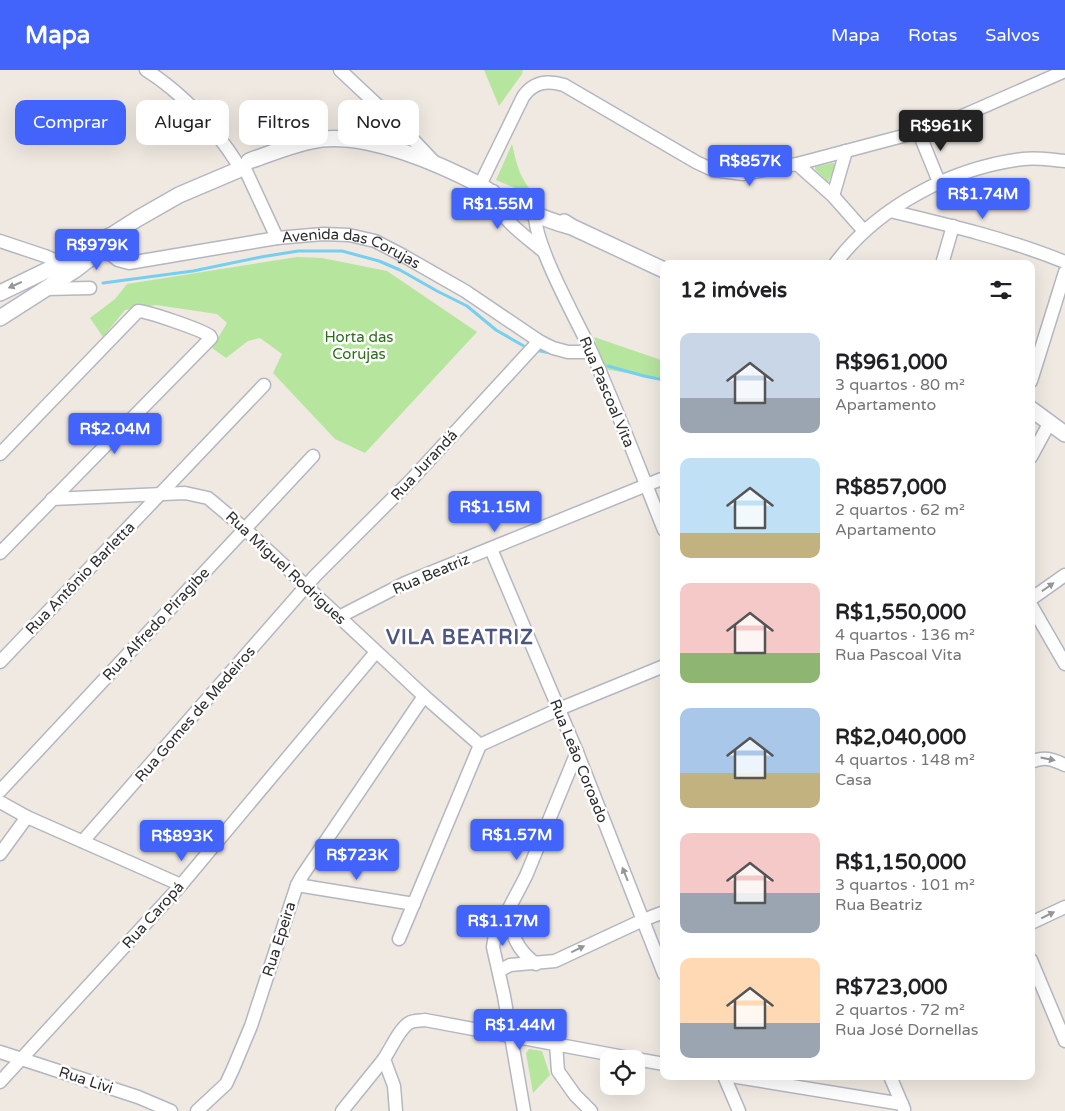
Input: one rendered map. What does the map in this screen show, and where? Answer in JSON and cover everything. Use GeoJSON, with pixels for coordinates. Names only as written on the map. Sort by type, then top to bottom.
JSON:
{"type":"FeatureCollection","features":[{"type":"Feature","properties":{"kind":"street"},"geometry":{"type":"LineString","coordinates":[[146,70],[183,98],[243,165],[277,238]]}},
{"type":"Feature","properties":{"kind":"street"},"geometry":{"type":"LineString","coordinates":[[340,70],[404,130],[438,166]]}},
{"type":"Feature","properties":{"kind":"street"},"geometry":{"type":"LineString","coordinates":[[488,189],[523,97],[527,90],[542,82],[554,82],[564,85],[712,170],[743,174],[797,164],[937,128],[1060,71]]}},
{"type":"Feature","properties":{"kind":"street"},"geometry":{"type":"LineString","coordinates":[[918,133],[939,182]]}},
{"type":"Feature","properties":{"kind":"street"},"geometry":{"type":"LineString","coordinates":[[45,289],[46,282],[44,277],[99,245],[137,218],[179,195],[243,165],[300,144],[337,138],[370,142],[438,166],[660,268]]}},
{"type":"Feature","properties":{"kind":"street"},"geometry":{"type":"LineString","coordinates":[[832,196],[846,151]]}},
{"type":"Feature","properties":{"kind":"street"},"geometry":{"type":"LineString","coordinates":[[839,260],[864,231],[890,211],[939,182],[964,173],[1024,159],[1065,161]]}},
{"type":"Feature","properties":{"kind":"street"},"geometry":{"type":"LineString","coordinates":[[797,164],[832,196],[864,231]]}},
{"type":"Feature","properties":{"kind":"street","name":"Rua Pascoal Vita"},"geometry":{"type":"LineString","coordinates":[[488,189],[509,222],[545,254]]}},
{"type":"Feature","properties":{"kind":"street","name":"Rua Pascoal Vita"},"geometry":{"type":"LineString","coordinates":[[535,211],[545,254],[591,352],[660,520]]}},
{"type":"Feature","properties":{"kind":"street"},"geometry":{"type":"LineString","coordinates":[[890,211],[953,226],[1030,248],[1065,262]]}},
{"type":"Feature","properties":{"kind":"street","name":"Rua Pascoal Vita"},"geometry":{"type":"LineString","coordinates":[[545,254],[549,217]]}},
{"type":"Feature","properties":{"kind":"street"},"geometry":{"type":"LineString","coordinates":[[943,260],[953,226]]}},
{"type":"Feature","properties":{"kind":"street","name":"Avenida das Corujas"},"geometry":{"type":"LineString","coordinates":[[99,245],[118,260],[129,263],[277,238],[323,234],[350,235],[375,241],[465,291],[537,343],[560,351],[591,352]]}},
{"type":"Feature","properties":{"kind":"street"},"geometry":{"type":"LineString","coordinates":[[0,241],[40,254],[56,269]]}},
{"type":"Feature","properties":{"kind":"street"},"geometry":{"type":"LineString","coordinates":[[0,318],[45,289],[56,269]]}},
{"type":"Feature","properties":{"kind":"street"},"geometry":{"type":"LineString","coordinates":[[0,292],[56,269]]}},
{"type":"Feature","properties":{"kind":"street"},"geometry":{"type":"LineString","coordinates":[[1035,368],[1065,272]]}},
{"type":"Feature","properties":{"kind":"street"},"geometry":{"type":"LineString","coordinates":[[45,289],[90,288]]}},
{"type":"Feature","properties":{"kind":"street"},"geometry":{"type":"LineString","coordinates":[[0,454],[138,312],[150,313],[206,333],[211,338],[0,552]]}},
{"type":"Feature","properties":{"kind":"street","name":"Rua Jurandá"},"geometry":{"type":"LineString","coordinates":[[306,587],[411,480],[537,343]]}},
{"type":"Feature","properties":{"kind":"street","name":"Rua Antônio Barletta"},"geometry":{"type":"LineString","coordinates":[[0,662],[264,385]]}},
{"type":"Feature","properties":{"kind":"street"},"geometry":{"type":"LineString","coordinates":[[1035,412],[1065,434]]}},
{"type":"Feature","properties":{"kind":"street"},"geometry":{"type":"LineString","coordinates":[[1035,450],[1050,422]]}},
{"type":"Feature","properties":{"kind":"street","name":"Rua Alfredo Piragibe"},"geometry":{"type":"LineString","coordinates":[[0,792],[314,456]]}},
{"type":"Feature","properties":{"kind":"street","name":"Rua Beatriz"},"geometry":{"type":"LineString","coordinates":[[339,617],[405,583],[660,480]]}},
{"type":"Feature","properties":{"kind":"street","name":"Rua Miguel Rodrigues"},"geometry":{"type":"LineString","coordinates":[[52,499],[185,493],[203,495],[215,503],[244,529],[424,696],[480,745]]}},
{"type":"Feature","properties":{"kind":"street","name":"Rua Leão Coroado"},"geometry":{"type":"LineString","coordinates":[[491,549],[577,752],[660,964]]}},
{"type":"Feature","properties":{"kind":"street"},"geometry":{"type":"LineString","coordinates":[[1035,596],[1065,576]]}},
{"type":"Feature","properties":{"kind":"street","name":"Rua Gomes de Medeiros"},"geometry":{"type":"LineString","coordinates":[[83,840],[306,587]]}},
{"type":"Feature","properties":{"kind":"street"},"geometry":{"type":"LineString","coordinates":[[1035,612],[1065,664]]}},
{"type":"Feature","properties":{"kind":"street","name":"Rua Caropá"},"geometry":{"type":"LineString","coordinates":[[0,1082],[181,885],[376,652]]}},
{"type":"Feature","properties":{"kind":"street"},"geometry":{"type":"LineString","coordinates":[[399,939],[480,745],[559,709],[660,668]]}},
{"type":"Feature","properties":{"kind":"street","name":"Rua Epeira"},"geometry":{"type":"LineString","coordinates":[[197,1111],[226,1084],[233,1069],[251,1026],[297,885],[316,852],[424,696]]}},
{"type":"Feature","properties":{"kind":"street"},"geometry":{"type":"LineString","coordinates":[[524,1111],[493,947],[495,935],[526,876],[577,752]]}},
{"type":"Feature","properties":{"kind":"street"},"geometry":{"type":"LineString","coordinates":[[1035,760],[1041,757],[1065,765]]}},
{"type":"Feature","properties":{"kind":"street"},"geometry":{"type":"LineString","coordinates":[[564,785],[576,783],[590,786]]}},
{"type":"Feature","properties":{"kind":"street"},"geometry":{"type":"LineString","coordinates":[[0,802],[27,817],[83,840],[181,885]]}},
{"type":"Feature","properties":{"kind":"street"},"geometry":{"type":"LineString","coordinates":[[0,854],[27,817]]}},
{"type":"Feature","properties":{"kind":"street"},"geometry":{"type":"LineString","coordinates":[[297,885],[414,904]]}},
{"type":"Feature","properties":{"kind":"street"},"geometry":{"type":"LineString","coordinates":[[1035,921],[1065,907]]}},
{"type":"Feature","properties":{"kind":"street"},"geometry":{"type":"LineString","coordinates":[[509,910],[513,936],[524,955],[536,964]]}},
{"type":"Feature","properties":{"kind":"street"},"geometry":{"type":"LineString","coordinates":[[499,971],[510,965],[554,961],[660,914]]}},
{"type":"Feature","properties":{"kind":"street"},"geometry":{"type":"LineString","coordinates":[[1035,970],[1065,1041]]}},
{"type":"Feature","properties":{"kind":"street"},"geometry":{"type":"LineString","coordinates":[[342,1111],[384,1059],[409,1023],[425,1020],[600,1052]]}},
{"type":"Feature","properties":{"kind":"street"},"geometry":{"type":"LineString","coordinates":[[556,1044],[558,1071],[575,1095],[591,1111]]}},
{"type":"Feature","properties":{"kind":"street","name":"Rua Livi"},"geometry":{"type":"LineString","coordinates":[[0,1052],[138,1097],[171,1111]]}},
{"type":"Feature","properties":{"kind":"street"},"geometry":{"type":"LineString","coordinates":[[384,1059],[394,1086],[396,1111]]}},
{"type":"Feature","properties":{"kind":"street"},"geometry":{"type":"LineString","coordinates":[[645,1061],[660,1063]]}},
{"type":"Feature","properties":{"kind":"street"},"geometry":{"type":"LineString","coordinates":[[726,1080],[739,1111]]}},
{"type":"Feature","properties":{"kind":"street"},"geometry":{"type":"LineString","coordinates":[[752,1080],[903,1108]]}},
{"type":"Feature","properties":{"kind":"street"},"geometry":{"type":"LineString","coordinates":[[892,1080],[903,1108]]}},
{"type":"Feature","properties":{"kind":"green space"},"geometry":{"type":"Polygon","coordinates":[[[484,70],[523,70],[499,106],[484,70]]]}},
{"type":"Feature","properties":{"kind":"green space"},"geometry":{"type":"Polygon","coordinates":[[[512,144],[520,172],[536,197],[496,180],[512,144]]]}},
{"type":"Feature","properties":{"kind":"green space"},"geometry":{"type":"Polygon","coordinates":[[[833,163],[836,165],[828,182],[815,167],[833,163]]]}},
{"type":"Feature","properties":{"kind":"green space","name":"Horta das Corujas"},"geometry":{"type":"Polygon","coordinates":[[[297,257],[322,258],[387,271],[477,332],[365,453],[335,439],[273,373],[282,354],[260,338],[248,341],[226,358],[212,348],[227,323],[217,314],[156,305],[125,310],[103,337],[90,318],[115,299],[127,284],[297,257]]]}},
{"type":"Feature","properties":{"kind":"green space"},"geometry":{"type":"Polygon","coordinates":[[[594,337],[660,360],[660,379],[605,369],[594,337]]]}},
{"type":"Feature","properties":{"kind":"green space"},"geometry":{"type":"Polygon","coordinates":[[[529,1049],[542,1051],[550,1075],[533,1093],[526,1053],[529,1049]]]}},
{"type":"Feature","properties":{"kind":"waterway"},"geometry":{"type":"LineString","coordinates":[[103,283],[193,271],[298,251],[342,251],[379,261],[400,270],[467,306],[496,330],[529,349]]}},
{"type":"Feature","properties":{"kind":"waterway"},"geometry":{"type":"LineString","coordinates":[[535,350],[551,353]]}},
{"type":"Feature","properties":{"kind":"waterway"},"geometry":{"type":"LineString","coordinates":[[608,366],[660,379]]}},
{"type":"Feature","properties":{"kind":"district","name":"VILA BEATRIZ"},"geometry":{"type":"Point","coordinates":[460,638]}}]}
